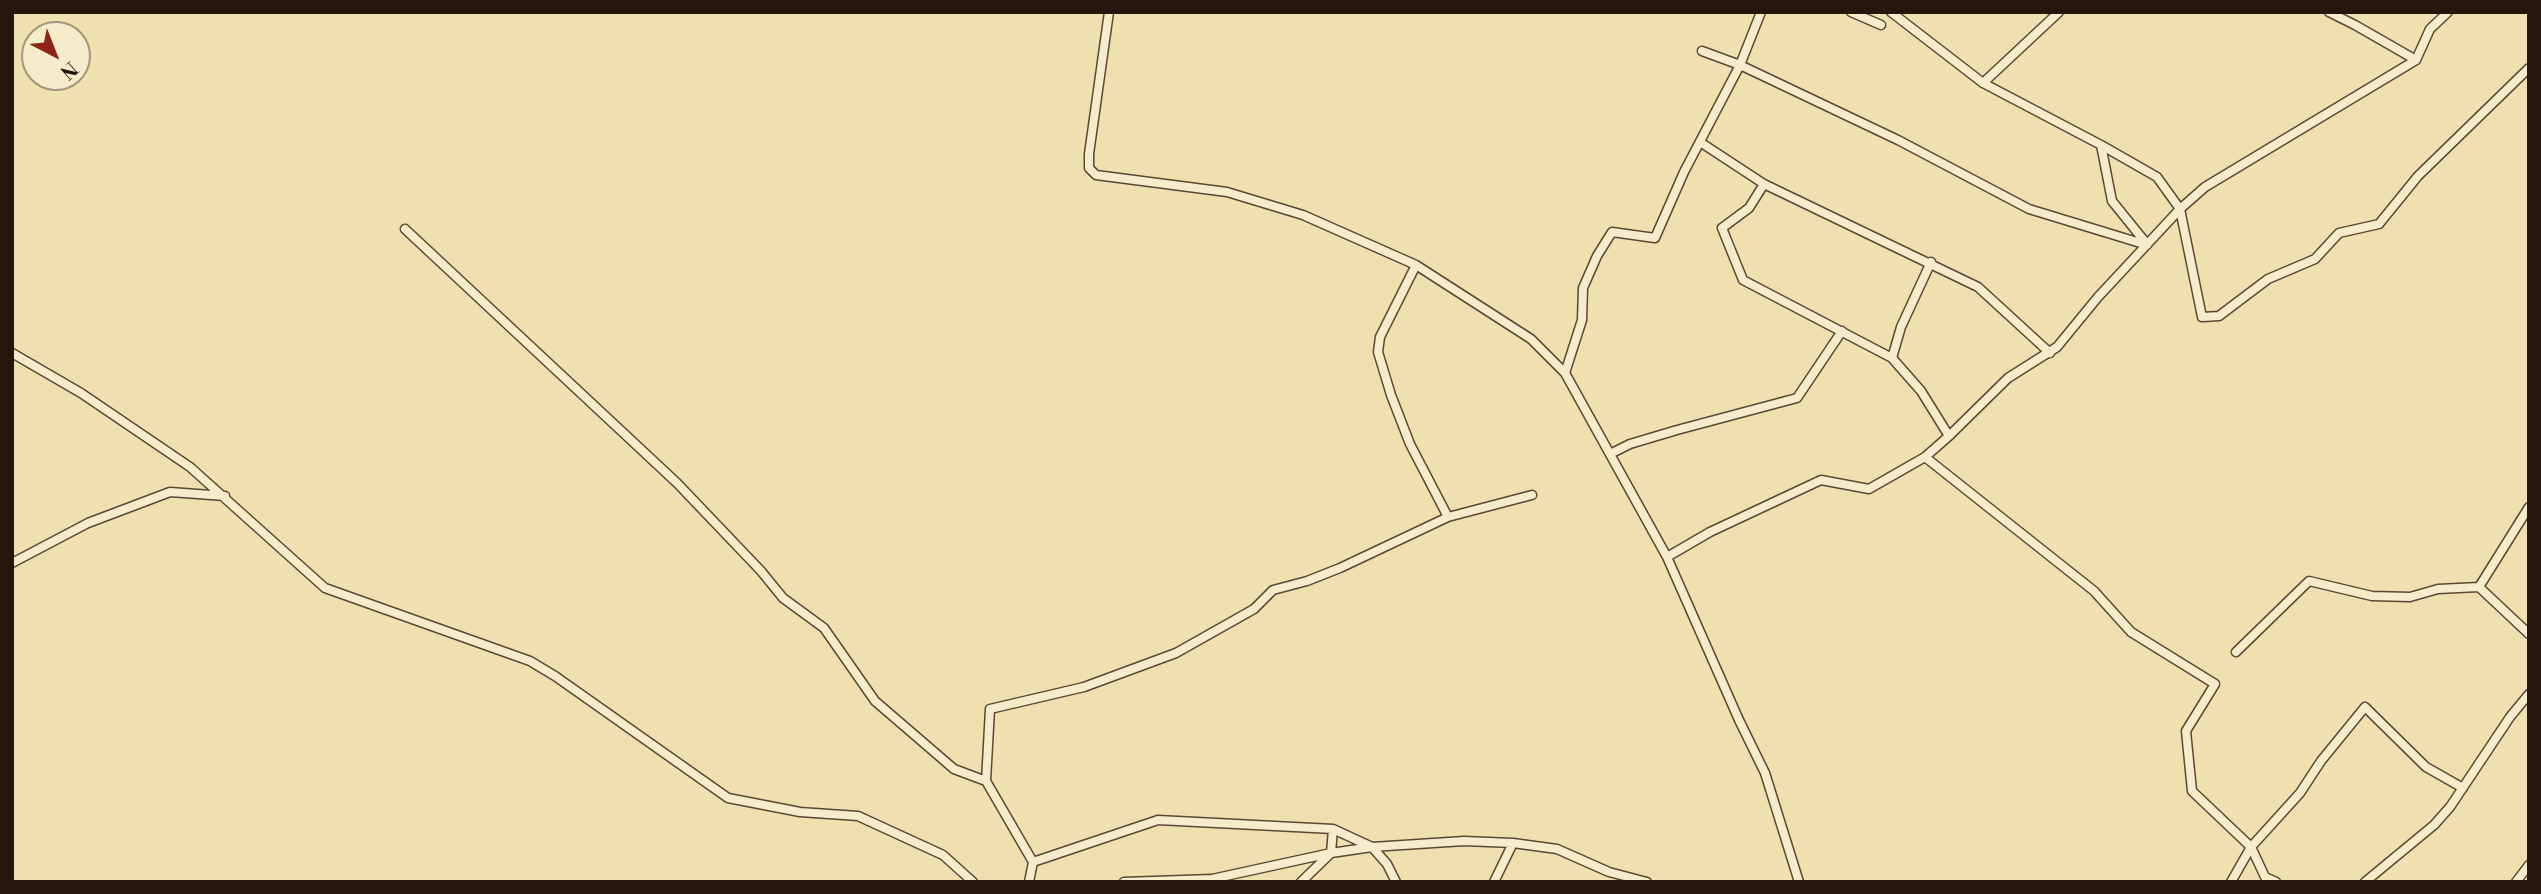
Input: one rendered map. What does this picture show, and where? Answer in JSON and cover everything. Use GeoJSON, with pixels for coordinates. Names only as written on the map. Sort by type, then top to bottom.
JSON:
{"type":"FeatureCollection","features":[{"type":"Feature","properties":{"kind":"street"},"geometry":{"type":"LineString","coordinates":[[1109,12],[1088,154],[1089,168],[1096,175],[1227,192],[1303,215],[1416,265],[1531,339],[1565,373],[1667,557],[1765,773],[1799,882]]}},
{"type":"Feature","properties":{"kind":"street"},"geometry":{"type":"LineString","coordinates":[[1851,12],[1881,25]]}},
{"type":"Feature","properties":{"kind":"street"},"geometry":{"type":"LineString","coordinates":[[1891,12],[1983,83],[2157,177],[2180,209],[2202,317],[2219,316],[2268,279],[2315,259],[2339,233],[2379,224],[2418,176],[2529,68]]}},
{"type":"Feature","properties":{"kind":"street"},"geometry":{"type":"LineString","coordinates":[[1983,83],[2059,12]]}},
{"type":"Feature","properties":{"kind":"street"},"geometry":{"type":"LineString","coordinates":[[2329,12],[2416,60]]}},
{"type":"Feature","properties":{"kind":"street"},"geometry":{"type":"LineString","coordinates":[[1667,557],[1710,532],[1821,480],[1869,489],[1924,457],[2008,378],[2050,353],[2147,244],[2205,187],[2416,60],[2430,29],[2448,12]]}},
{"type":"Feature","properties":{"kind":"street"},"geometry":{"type":"LineString","coordinates":[[1565,373],[1582,320],[1583,288],[1597,256],[1612,232],[1655,238],[1740,65],[1758,13]]}},
{"type":"Feature","properties":{"kind":"street"},"geometry":{"type":"LineString","coordinates":[[1702,51],[1740,65],[1898,140],[2029,209],[2147,244]]}},
{"type":"Feature","properties":{"kind":"street"},"geometry":{"type":"LineString","coordinates":[[1700,142],[1764,184],[1931,262],[1991,297],[2050,353]]}},
{"type":"Feature","properties":{"kind":"street"},"geometry":{"type":"LineString","coordinates":[[2101,145],[2112,201],[2147,244]]}},
{"type":"Feature","properties":{"kind":"street"},"geometry":{"type":"LineString","coordinates":[[1764,184],[1749,208],[1722,228],[1743,280],[1892,358],[1921,391],[1949,436]]}},
{"type":"Feature","properties":{"kind":"street"},"geometry":{"type":"LineString","coordinates":[[405,229],[677,483],[761,571],[783,598],[824,628],[876,701],[954,769],[986,781]]}},
{"type":"Feature","properties":{"kind":"street"},"geometry":{"type":"LineString","coordinates":[[1892,358],[1901,327],[1931,262]]}},
{"type":"Feature","properties":{"kind":"street"},"geometry":{"type":"LineString","coordinates":[[1416,265],[1380,337],[1378,352],[1410,443],[1448,517]]}},
{"type":"Feature","properties":{"kind":"street"},"geometry":{"type":"LineString","coordinates":[[1610,454],[1630,444],[1665,433],[1797,398],[1842,331]]}},
{"type":"Feature","properties":{"kind":"street"},"geometry":{"type":"LineString","coordinates":[[12,353],[80,393],[190,467],[325,588],[530,661],[567,684],[728,798],[800,812],[858,816],[943,855],[973,882]]}},
{"type":"Feature","properties":{"kind":"street"},"geometry":{"type":"LineString","coordinates":[[1924,457],[2094,591],[2131,632],[2215,684],[2186,731],[2192,791],[2251,847],[2265,877],[2276,882]]}},
{"type":"Feature","properties":{"kind":"street"},"geometry":{"type":"LineString","coordinates":[[12,563],[88,523],[170,492],[225,496]]}},
{"type":"Feature","properties":{"kind":"street"},"geometry":{"type":"LineString","coordinates":[[1029,882],[1033,862],[986,781],[990,709],[1084,687],[1176,653],[1254,609],[1273,590],[1340,568],[1448,517],[1532,495]]}},
{"type":"Feature","properties":{"kind":"street"},"geometry":{"type":"LineString","coordinates":[[2479,587],[2529,507]]}},
{"type":"Feature","properties":{"kind":"street"},"geometry":{"type":"LineString","coordinates":[[2236,652],[2309,581],[2372,596],[2410,597],[2438,589],[2479,587],[2529,634]]}},
{"type":"Feature","properties":{"kind":"street"},"geometry":{"type":"LineString","coordinates":[[2365,882],[2434,825],[2450,807],[2510,717],[2529,694]]}},
{"type":"Feature","properties":{"kind":"street"},"geometry":{"type":"LineString","coordinates":[[2231,882],[2251,847],[2300,793],[2321,761],[2365,707],[2426,767],[2463,788]]}},
{"type":"Feature","properties":{"kind":"street"},"geometry":{"type":"LineString","coordinates":[[1033,862],[1158,820],[1333,829],[1372,848],[1387,864],[1396,882]]}},
{"type":"Feature","properties":{"kind":"street"},"geometry":{"type":"LineString","coordinates":[[1300,882],[1331,853],[1333,829]]}},
{"type":"Feature","properties":{"kind":"street"},"geometry":{"type":"LineString","coordinates":[[1124,882],[1212,879],[1331,853],[1464,841],[1513,843],[1557,849],[1609,872],[1647,882]]}},
{"type":"Feature","properties":{"kind":"street"},"geometry":{"type":"LineString","coordinates":[[1494,882],[1513,843]]}},
{"type":"Feature","properties":{"kind":"street"},"geometry":{"type":"LineString","coordinates":[[2516,882],[2528,867]]}}]}
